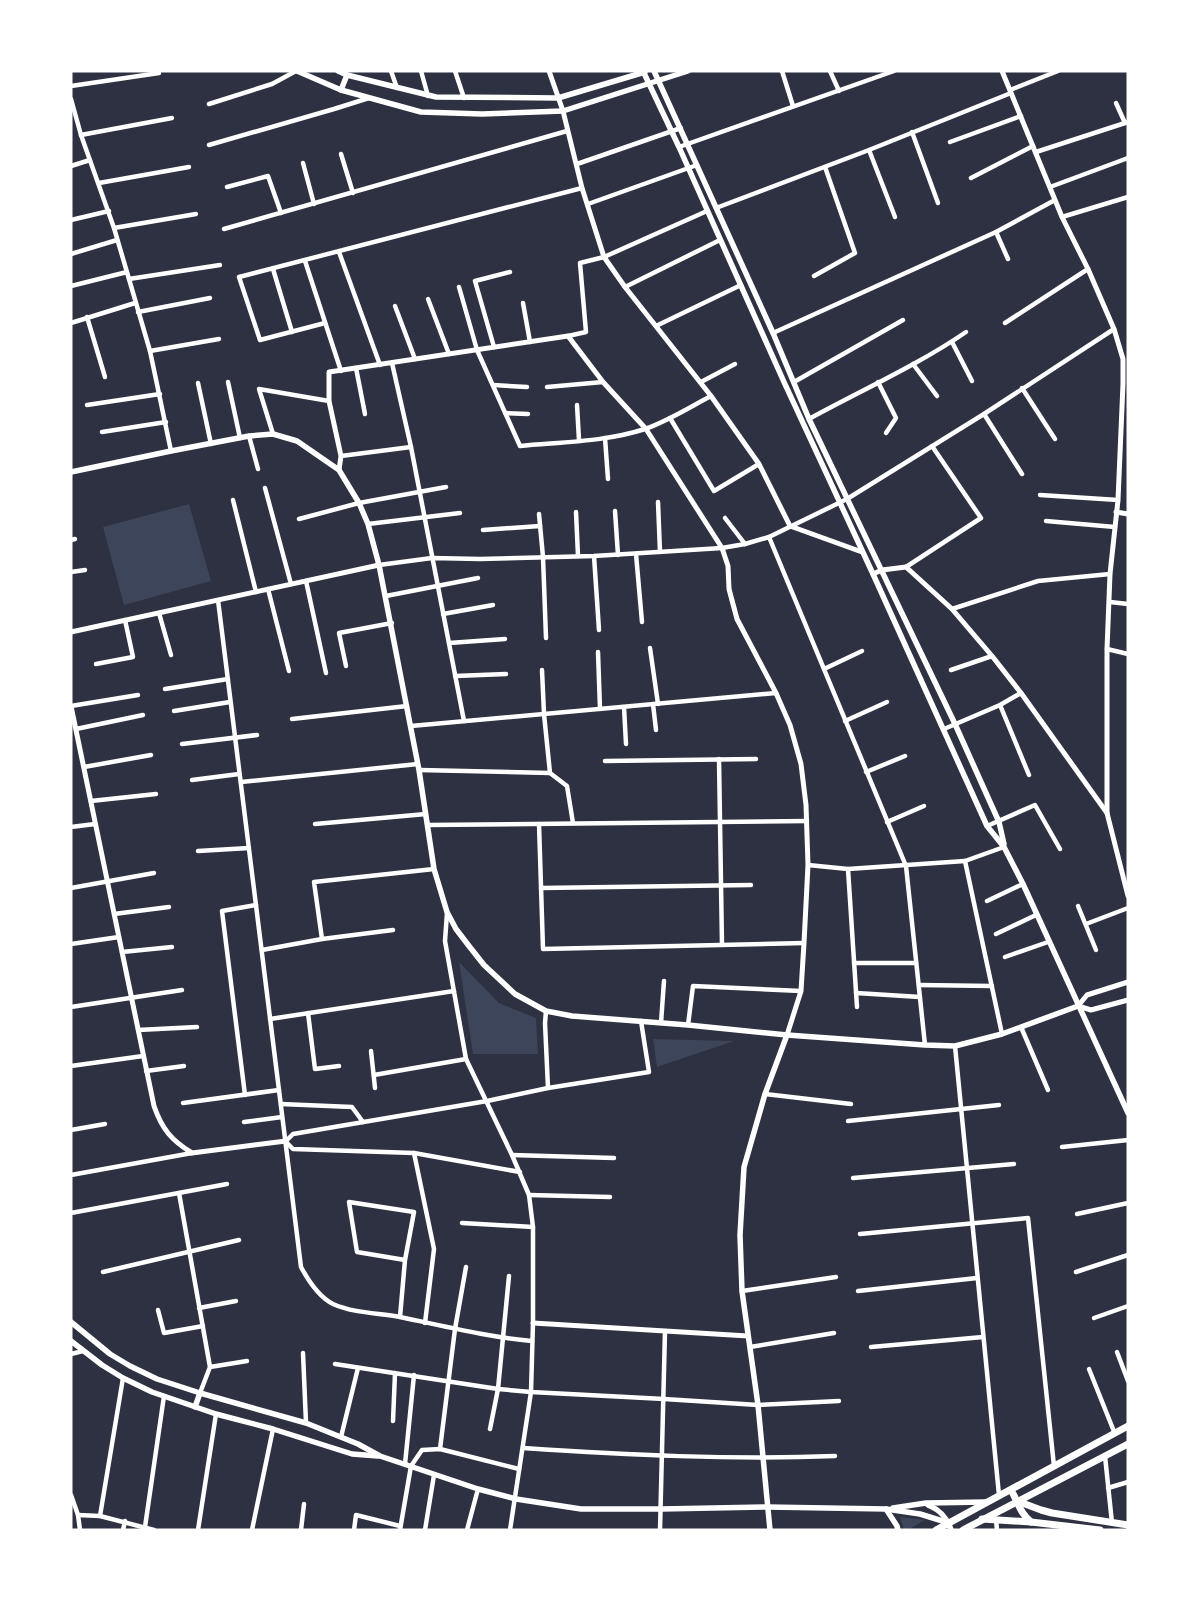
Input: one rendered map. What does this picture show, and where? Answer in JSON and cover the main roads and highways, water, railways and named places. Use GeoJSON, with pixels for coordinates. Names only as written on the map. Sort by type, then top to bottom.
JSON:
{"type":"FeatureCollection","features":[{"type":"Feature","properties":{"kind":"main road"},"geometry":{"type":"LineString","coordinates":[[297,71],[341,90],[421,112],[482,114],[563,111],[688,71]]}},
{"type":"Feature","properties":{"kind":"main road"},"geometry":{"type":"LineString","coordinates":[[338,71],[428,96],[464,98],[558,98],[644,72],[987,826],[1004,846],[1023,884],[1128,1113]]}},
{"type":"Feature","properties":{"kind":"main road"},"geometry":{"type":"LineString","coordinates":[[654,71],[773,333],[809,418],[955,724],[999,822],[1004,846]]}},
{"type":"Feature","properties":{"kind":"main road"},"geometry":{"type":"LineString","coordinates":[[341,90],[347,75]]}},
{"type":"Feature","properties":{"kind":"main road"},"geometry":{"type":"LineString","coordinates":[[71,472],[249,436],[273,434],[297,441],[339,470],[359,503],[368,524],[379,565],[411,726],[434,869],[447,912],[456,929],[484,965],[515,994],[546,1010],[572,1016],[787,1035],[955,1046],[1002,1034],[1078,1006]]}},
{"type":"Feature","properties":{"kind":"main road"},"geometry":{"type":"LineString","coordinates":[[770,1530],[758,1405],[742,1291],[740,1235],[744,1167],[765,1094],[787,1035]]}},
{"type":"Feature","properties":{"kind":"main road"},"geometry":{"type":"LineString","coordinates":[[71,1322],[110,1354],[158,1379],[306,1423],[358,1444],[380,1456],[478,1489],[516,1499],[581,1509],[767,1507],[886,1509],[920,1514],[950,1526]]}},
{"type":"Feature","properties":{"kind":"main road"},"geometry":{"type":"LineString","coordinates":[[71,1341],[102,1365],[152,1392],[216,1414],[273,1429],[352,1454],[380,1456]]}},
{"type":"Feature","properties":{"kind":"main road"},"geometry":{"type":"LineString","coordinates":[[195,1407],[200,1393]]}},
{"type":"Feature","properties":{"kind":"main road"},"geometry":{"type":"LineString","coordinates":[[936,1530],[950,1526],[986,1502],[1128,1426]]}},
{"type":"Feature","properties":{"kind":"main road"},"geometry":{"type":"LineString","coordinates":[[963,1530],[1128,1444]]}},
{"type":"Feature","properties":{"kind":"main road"},"geometry":{"type":"LineString","coordinates":[[1011,1490],[1018,1501],[1020,1510],[1031,1522]]}},
{"type":"Feature","properties":{"kind":"main road"},"geometry":{"type":"LineString","coordinates":[[1018,1501],[1041,1510],[1128,1525]]}},
{"type":"Feature","properties":{"kind":"main road"},"geometry":{"type":"LineString","coordinates":[[886,1509],[926,1503],[986,1502]]}},
{"type":"Feature","properties":{"kind":"main road"},"geometry":{"type":"LineString","coordinates":[[926,1503],[943,1514],[950,1526]]}},
{"type":"Feature","properties":{"kind":"main road"},"geometry":{"type":"LineString","coordinates":[[886,1509],[898,1530]]}},
{"type":"Feature","properties":{"kind":"main road"},"geometry":{"type":"LineString","coordinates":[[982,1519],[1031,1522],[1056,1527],[1100,1530]]}}]}
